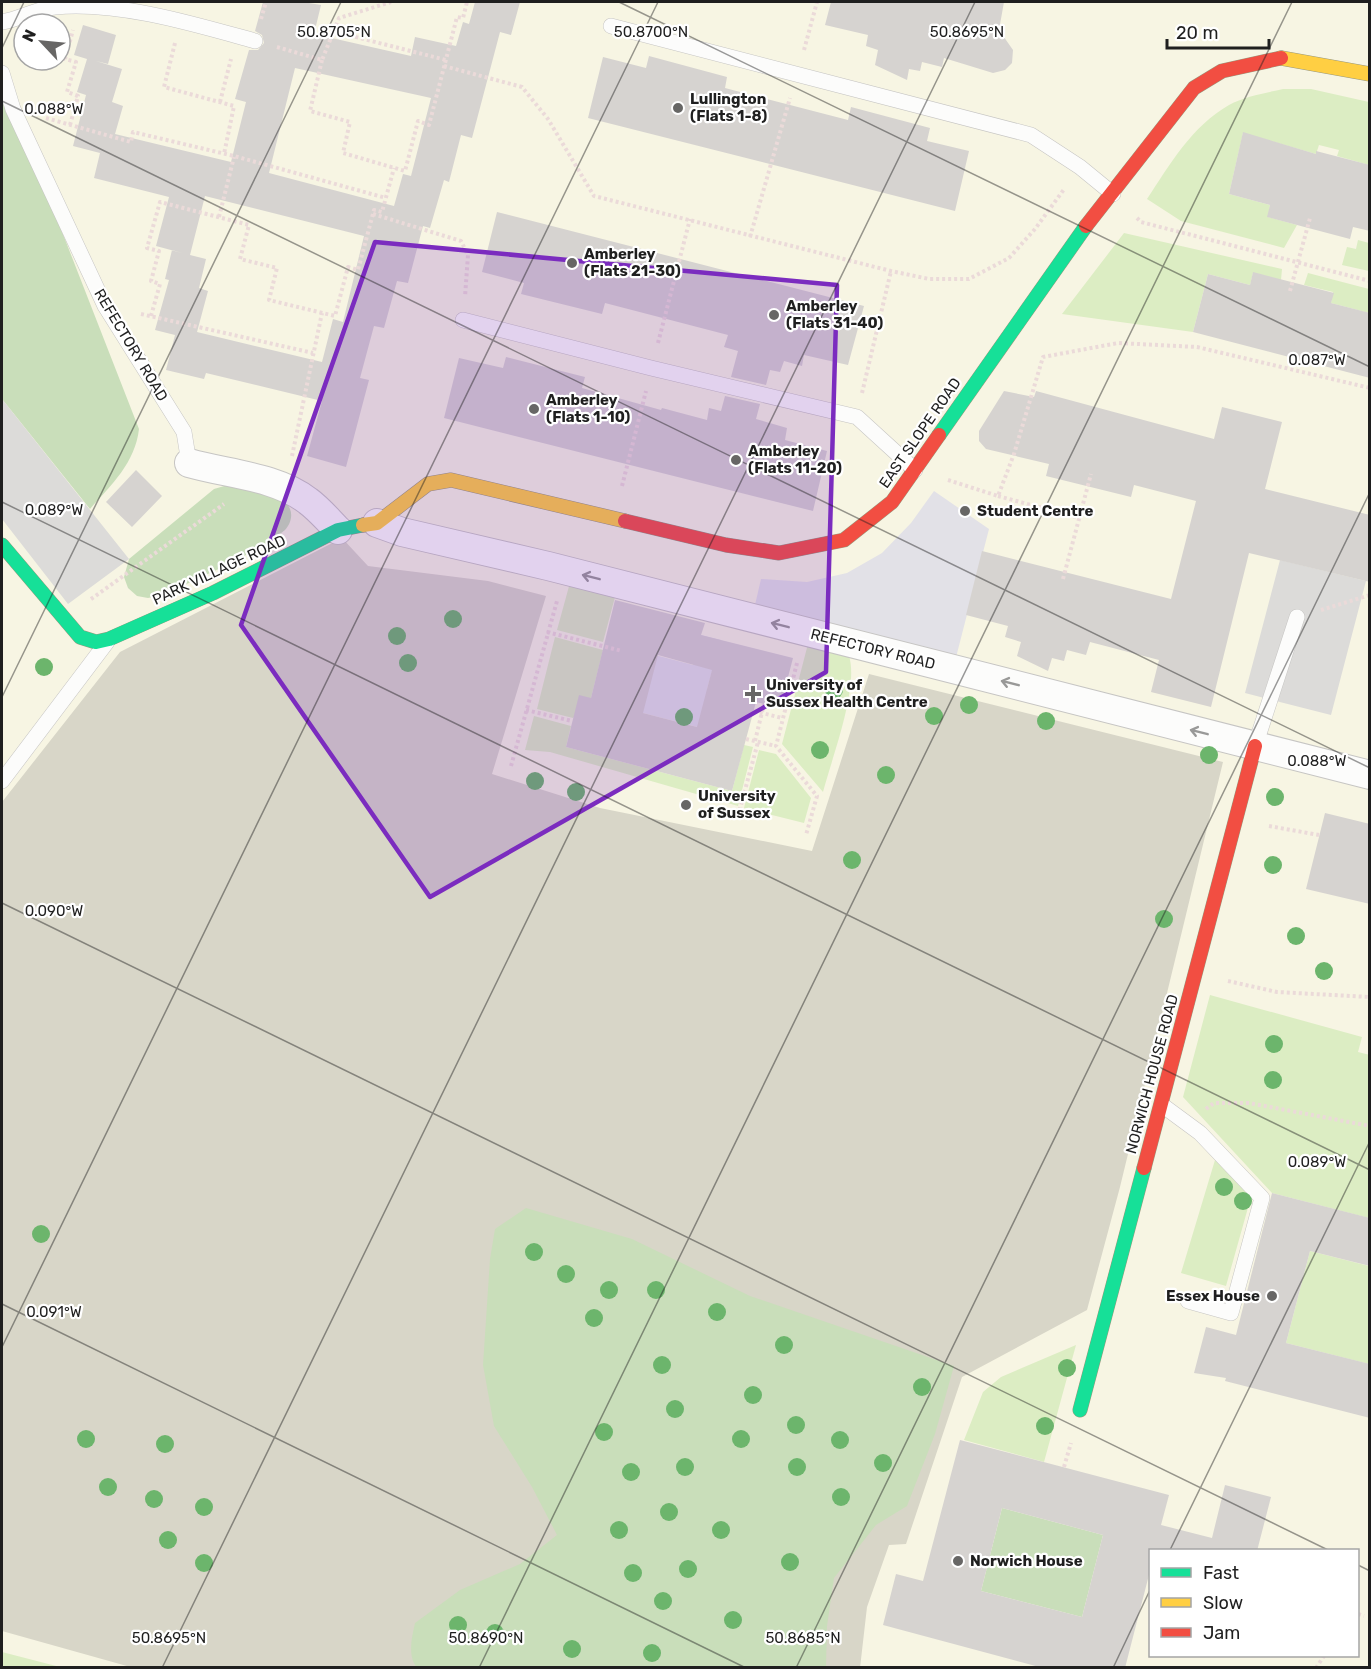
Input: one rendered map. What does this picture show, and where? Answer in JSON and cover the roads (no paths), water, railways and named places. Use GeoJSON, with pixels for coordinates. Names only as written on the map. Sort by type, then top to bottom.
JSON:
{"type":"FeatureCollection","features":[{"type":"Feature","properties":{"kind":"street","name":"EAST SLOPE ROAD"},"geometry":{"type":"LineString","coordinates":[[377,523],[428,484],[451,480],[726,545],[779,553],[844,540],[892,502],[1083,230],[1194,88],[1222,71],[1276,57],[1370,74]]}},
{"type":"Feature","properties":{"kind":"street","name":"REFECTORY ROAD"},"geometry":{"type":"LineString","coordinates":[[189,463],[259,479],[307,500],[338,530]]}},
{"type":"Feature","properties":{"kind":"street","name":"REFECTORY ROAD"},"geometry":{"type":"LineString","coordinates":[[377,523],[402,532],[537,563],[1370,775]]}},
{"type":"Feature","properties":{"kind":"street","name":"PARK VILLAGE ROAD"},"geometry":{"type":"LineString","coordinates":[[109,639],[213,593],[338,530],[377,523]]}},
{"type":"Feature","properties":{"kind":"street"},"geometry":{"type":"LineString","coordinates":[[2,545],[76,633],[88,640],[109,639]]}},
{"type":"Feature","properties":{"kind":"street","name":"NORWICH HOUSE ROAD"},"geometry":{"type":"LineString","coordinates":[[1080,1410],[1256,746]]}},
{"type":"Feature","properties":{"kind":"lane"},"geometry":{"type":"LineString","coordinates":[[2,22],[41,9],[79,6],[180,22],[255,41]]}},
{"type":"Feature","properties":{"kind":"lane"},"geometry":{"type":"LineString","coordinates":[[610,26],[798,72],[1031,135],[1080,167],[1113,194]]}},
{"type":"Feature","properties":{"kind":"lane","name":"REFECTORY ROAD"},"geometry":{"type":"LineString","coordinates":[[2,73],[13,109],[105,306],[184,432],[189,463]]}},
{"type":"Feature","properties":{"kind":"lane"},"geometry":{"type":"LineString","coordinates":[[463,320],[857,417],[915,470]]}},
{"type":"Feature","properties":{"kind":"lane"},"geometry":{"type":"LineString","coordinates":[[1256,746],[1297,617]]}},
{"type":"Feature","properties":{"kind":"lane"},"geometry":{"type":"LineString","coordinates":[[2,781],[109,639]]}},
{"type":"Feature","properties":{"kind":"lane"},"geometry":{"type":"LineString","coordinates":[[1162,1105],[1200,1133],[1262,1198],[1231,1313],[1188,1301]]}},
{"type":"Feature","properties":{"kind":"place","name":"Lullington (Flats 1-8)"},"geometry":{"type":"Point","coordinates":[678,108]}},
{"type":"Feature","properties":{"kind":"place","name":"Amberley (Flats 21-30)"},"geometry":{"type":"Point","coordinates":[572,263]}},
{"type":"Feature","properties":{"kind":"place","name":"Amberley (Flats 31-40)"},"geometry":{"type":"Point","coordinates":[774,315]}},
{"type":"Feature","properties":{"kind":"place","name":"Amberley (Flats 1-10)"},"geometry":{"type":"Point","coordinates":[534,409]}},
{"type":"Feature","properties":{"kind":"place","name":"Amberley (Flats 11-20)"},"geometry":{"type":"Point","coordinates":[736,460]}},
{"type":"Feature","properties":{"kind":"place","name":"Student Centre"},"geometry":{"type":"Point","coordinates":[965,511]}},
{"type":"Feature","properties":{"kind":"place","name":"University of Sussex Health Centre"},"geometry":{"type":"Point","coordinates":[753,694]}},
{"type":"Feature","properties":{"kind":"place","name":"University of Sussex"},"geometry":{"type":"Point","coordinates":[686,805]}},
{"type":"Feature","properties":{"kind":"place","name":"Essex House"},"geometry":{"type":"Point","coordinates":[1272,1296]}},
{"type":"Feature","properties":{"kind":"place","name":"Norwich House"},"geometry":{"type":"Point","coordinates":[958,1561]}}]}
